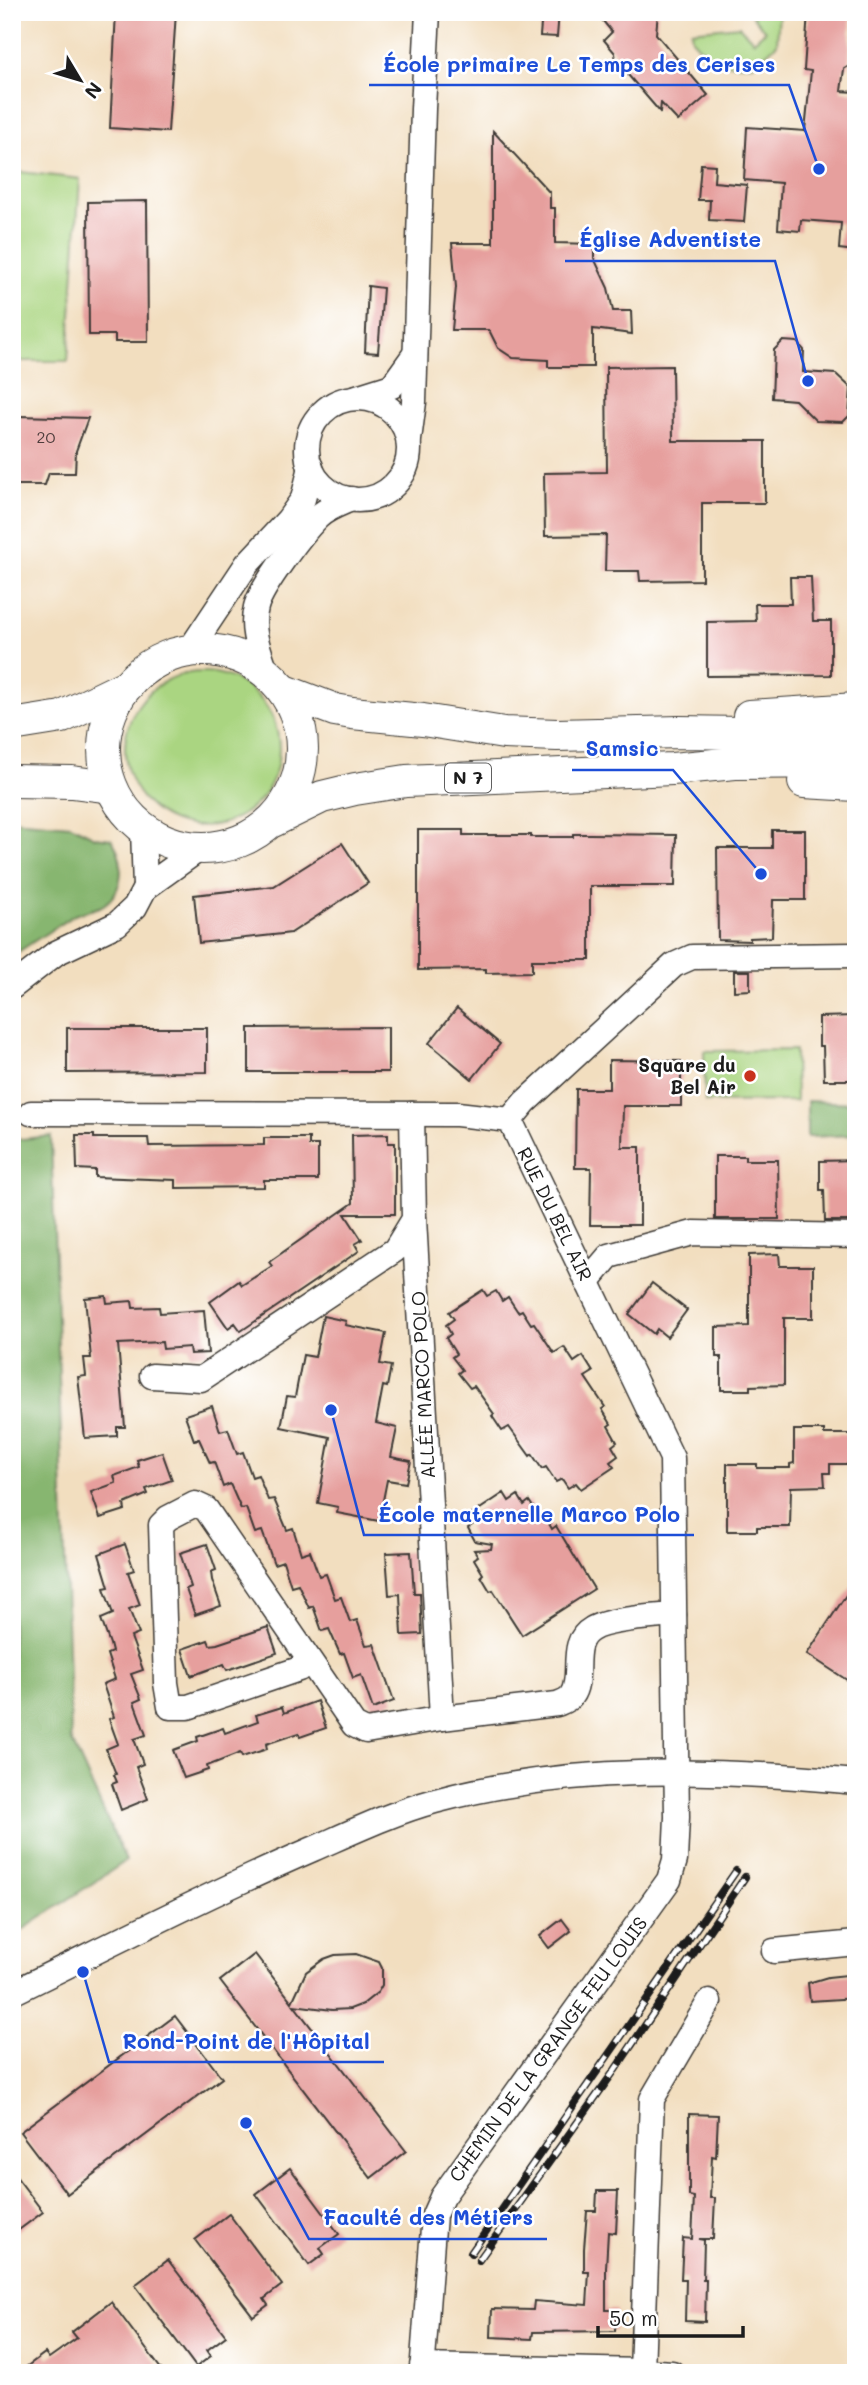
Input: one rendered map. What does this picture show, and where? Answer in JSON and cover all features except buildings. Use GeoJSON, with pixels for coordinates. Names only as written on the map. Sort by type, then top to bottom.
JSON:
{"type":"FeatureCollection","features":[{"type":"Feature","properties":{"kind":"main road"},"geometry":{"type":"LineString","coordinates":[[276,681],[299,719],[303,747],[299,775],[288,800],[272,822],[228,846],[198,850],[170,844],[143,829],[125,811],[111,787],[104,763],[106,732],[113,708],[128,685],[144,669],[165,657],[189,650],[216,650],[244,658],[276,681],[335,710],[504,733],[856,735]]}},
{"type":"Feature","properties":{"kind":"main road"},"geometry":{"type":"LineString","coordinates":[[12,725],[62,717],[128,685]]}},
{"type":"Feature","properties":{"kind":"main road"},"geometry":{"type":"LineString","coordinates":[[680,733],[708,719],[856,709]]}},
{"type":"Feature","properties":{"kind":"main road","name":"N 7"},"geometry":{"type":"LineString","coordinates":[[272,822],[322,797],[406,781],[671,769],[735,763],[856,762]]}},
{"type":"Feature","properties":{"kind":"main road"},"geometry":{"type":"LineString","coordinates":[[671,769],[707,780],[856,785]]}},
{"type":"Feature","properties":{"kind":"main road"},"geometry":{"type":"LineString","coordinates":[[12,781],[72,782],[111,787]]}},
{"type":"Feature","properties":{"kind":"street"},"geometry":{"type":"LineString","coordinates":[[276,681],[254,637],[256,607],[265,585],[318,516],[351,499],[377,496],[398,481],[409,457],[414,402],[428,12]]}},
{"type":"Feature","properties":{"kind":"street"},"geometry":{"type":"LineString","coordinates":[[351,499],[340,496],[323,485],[311,467],[307,450],[315,422],[330,407],[392,386],[415,354]]}},
{"type":"Feature","properties":{"kind":"street"},"geometry":{"type":"LineString","coordinates":[[356,397],[368,398],[390,409],[399,417],[409,440]]}},
{"type":"Feature","properties":{"kind":"street"},"geometry":{"type":"LineString","coordinates":[[189,650],[247,564],[288,520],[303,499],[311,467]]}},
{"type":"Feature","properties":{"kind":"street"},"geometry":{"type":"LineString","coordinates":[[143,829],[145,888]]}},
{"type":"Feature","properties":{"kind":"street"},"geometry":{"type":"LineString","coordinates":[[12,987],[56,953],[117,924],[135,906],[145,888],[198,850]]}},
{"type":"Feature","properties":{"kind":"street"},"geometry":{"type":"LineString","coordinates":[[31,1112],[457,1114],[510,1120],[525,1102],[674,965],[692,957],[856,956]]}},
{"type":"Feature","properties":{"kind":"street","name":"ALLÉE MARCO POLO"},"geometry":{"type":"LineString","coordinates":[[412,1114],[414,1219],[442,1718]]}},
{"type":"Feature","properties":{"kind":"street","name":"RUE DU BEL AIR"},"geometry":{"type":"LineString","coordinates":[[510,1120],[672,1458],[676,1771]]}},
{"type":"Feature","properties":{"kind":"street"},"geometry":{"type":"LineString","coordinates":[[152,1376],[201,1379],[395,1250],[414,1219]]}},
{"type":"Feature","properties":{"kind":"street"},"geometry":{"type":"LineString","coordinates":[[587,1282],[609,1256],[693,1233],[856,1236]]}},
{"type":"Feature","properties":{"kind":"street"},"geometry":{"type":"LineString","coordinates":[[309,1660],[299,1669],[188,1707],[170,1707],[166,1683],[161,1525],[168,1518],[195,1504],[205,1509],[354,1725],[366,1731],[442,1718],[557,1704],[569,1698],[575,1688],[576,1661],[582,1638],[592,1629],[631,1619],[674,1615]]}},
{"type":"Feature","properties":{"kind":"street"},"geometry":{"type":"LineString","coordinates":[[12,1993],[273,1866],[431,1802],[519,1784],[601,1775],[676,1771],[856,1782]]}},
{"type":"Feature","properties":{"kind":"street","name":"CHEMIN DE LA GRANGE FEU LOUIS"},"geometry":{"type":"LineString","coordinates":[[422,2370],[434,2214],[442,2197],[669,1880],[675,1860],[676,1771]]}},
{"type":"Feature","properties":{"kind":"street"},"geometry":{"type":"LineString","coordinates":[[774,1951],[856,1943]]}},
{"type":"Feature","properties":{"kind":"street"},"geometry":{"type":"LineString","coordinates":[[642,2371],[652,2099],[709,2002]]}},
{"type":"Feature","properties":{"kind":"street"},"geometry":{"type":"LineString","coordinates":[[422,2370],[672,2373]]}},
{"type":"Feature","properties":{"kind":"green space"},"geometry":{"type":"Polygon","coordinates":[[[749,12],[779,12],[777,44],[753,65],[714,63],[692,39],[691,31],[739,26],[754,41],[765,31],[749,12]]]}},
{"type":"Feature","properties":{"kind":"green space"},"geometry":{"type":"Polygon","coordinates":[[[12,171],[80,179],[68,361],[12,361],[12,171]]]}},
{"type":"Feature","properties":{"kind":"green space"},"geometry":{"type":"Polygon","coordinates":[[[202,672],[232,677],[257,694],[274,719],[279,749],[274,779],[257,804],[232,821],[202,826],[172,821],[147,804],[130,779],[125,749],[130,719],[147,694],[172,677],[202,672]]]}},
{"type":"Feature","properties":{"kind":"green space"},"geometry":{"type":"Polygon","coordinates":[[[12,820],[71,825],[95,837],[111,839],[119,856],[121,875],[115,892],[102,906],[78,913],[12,956],[12,820]]]}},
{"type":"Feature","properties":{"kind":"green space","name":"Square du Bel Air"},"geometry":{"type":"Polygon","coordinates":[[[795,1050],[796,1101],[705,1102],[704,1051],[795,1050]]]}},
{"type":"Feature","properties":{"kind":"green space"},"geometry":{"type":"Polygon","coordinates":[[[807,1101],[856,1103],[856,1135],[807,1137],[807,1101]]]}},
{"type":"Feature","properties":{"kind":"green space"},"geometry":{"type":"Polygon","coordinates":[[[51,1136],[71,1739],[126,1861],[12,1937],[12,1140],[51,1136]]]}},
{"type":"Feature","properties":{"kind":"railway"},"geometry":{"type":"LineString","coordinates":[[471,2253],[736,1871]]}},
{"type":"Feature","properties":{"kind":"railway"},"geometry":{"type":"LineString","coordinates":[[479,2260],[615,2070],[745,1877]]}},
{"type":"Feature","properties":{"kind":"place","name":"École primaire Le Temps des Cerises"},"geometry":{"type":"Point","coordinates":[819,169]}},
{"type":"Feature","properties":{"kind":"place","name":"Église Adventiste"},"geometry":{"type":"Point","coordinates":[808,381]}},
{"type":"Feature","properties":{"kind":"place","name":"Samsic"},"geometry":{"type":"Point","coordinates":[761,874]}},
{"type":"Feature","properties":{"kind":"place","name":"Square du Bel Air"},"geometry":{"type":"Point","coordinates":[750,1076]}},
{"type":"Feature","properties":{"kind":"place","name":"École maternelle Marco Polo"},"geometry":{"type":"Point","coordinates":[331,1410]}},
{"type":"Feature","properties":{"kind":"place","name":"Rond-Point de l'Hôpital"},"geometry":{"type":"Point","coordinates":[83,1972]}},
{"type":"Feature","properties":{"kind":"place","name":"Faculté des Métiers"},"geometry":{"type":"Point","coordinates":[246,2123]}}]}
